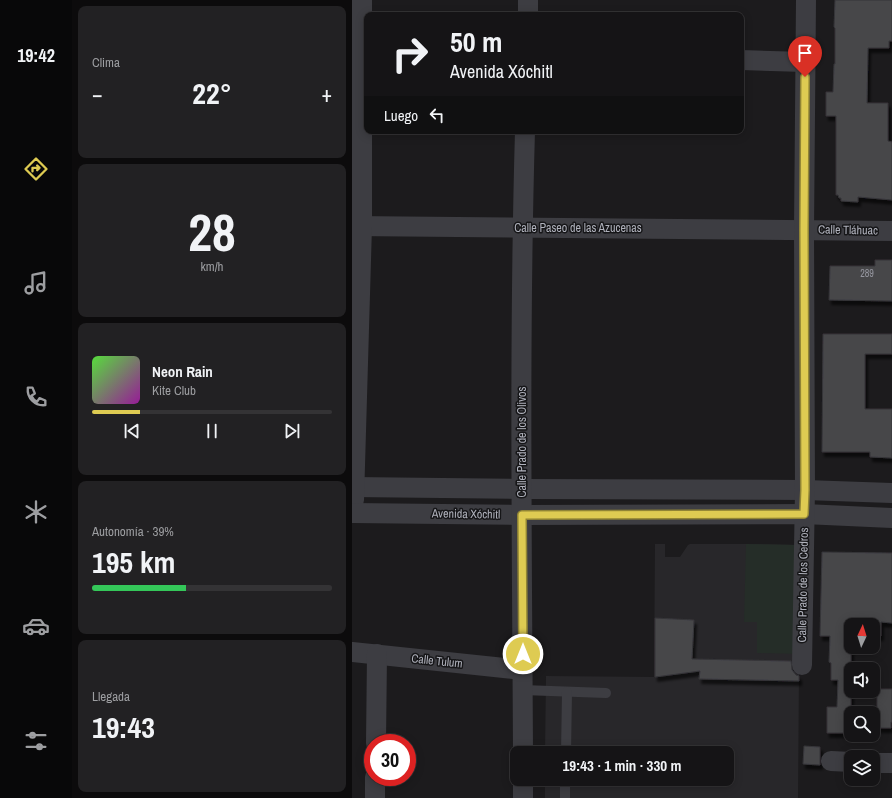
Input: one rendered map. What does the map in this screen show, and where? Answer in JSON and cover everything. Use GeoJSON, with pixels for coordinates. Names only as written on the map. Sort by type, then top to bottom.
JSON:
{"type":"FeatureCollection","features":[{"type":"Feature","properties":{"kind":"street"},"geometry":{"type":"LineString","coordinates":[[353,513],[362,0]]}},
{"type":"Feature","properties":{"kind":"street"},"geometry":{"type":"LineString","coordinates":[[528,0],[528,12]]}},
{"type":"Feature","properties":{"kind":"street","name":"Calle Prado de los Cedros"},"geometry":{"type":"LineString","coordinates":[[802,665],[805,490],[804,230],[806,0]]}},
{"type":"Feature","properties":{"kind":"street"},"geometry":{"type":"LineString","coordinates":[[744,60],[805,62]]}},
{"type":"Feature","properties":{"kind":"street","name":"Calle Prado de los Olivos"},"geometry":{"type":"LineString","coordinates":[[523,746],[522,228],[525,134]]}},
{"type":"Feature","properties":{"kind":"street","name":"Calle Paseo de las Azucenas"},"geometry":{"type":"LineString","coordinates":[[357,226],[804,230]]}},
{"type":"Feature","properties":{"kind":"street","name":"Calle Tláhuac"},"geometry":{"type":"LineString","coordinates":[[804,230],[892,231]]}},
{"type":"Feature","properties":{"kind":"street"},"geometry":{"type":"LineString","coordinates":[[353,487],[805,490],[892,493]]}},
{"type":"Feature","properties":{"kind":"street","name":"Avenida Xóchitl"},"geometry":{"type":"LineString","coordinates":[[353,513],[522,515],[804,514],[892,518]]}},
{"type":"Feature","properties":{"kind":"street","name":"Calle Tulum"},"geometry":{"type":"LineString","coordinates":[[352,652],[523,670]]}},
{"type":"Feature","properties":{"kind":"street"},"geometry":{"type":"LineString","coordinates":[[376,734],[377,654]]}},
{"type":"Feature","properties":{"kind":"street"},"geometry":{"type":"LineString","coordinates":[[831,761],[844,762]]}},
{"type":"Feature","properties":{"kind":"street"},"geometry":{"type":"LineString","coordinates":[[880,763],[892,764]]}},
{"type":"Feature","properties":{"kind":"street"},"geometry":{"type":"LineString","coordinates":[[375,786],[375,798]]}},
{"type":"Feature","properties":{"kind":"street"},"geometry":{"type":"LineString","coordinates":[[523,786],[523,798]]}},
{"type":"Feature","properties":{"kind":"lane"},"geometry":{"type":"LineString","coordinates":[[523,690],[606,693]]}},
{"type":"Feature","properties":{"kind":"lane"},"geometry":{"type":"LineString","coordinates":[[566,746],[567,692]]}},
{"type":"Feature","properties":{"kind":"lane"},"geometry":{"type":"LineString","coordinates":[[565,786],[565,797]]}},
{"type":"Feature","properties":{"kind":"shaded area"},"geometry":{"type":"Polygon","coordinates":[[[655,544],[665,544],[665,557],[680,557],[690,544],[800,545],[798,798],[545,798],[545,786],[734,786],[734,746],[545,746],[546,676],[654,677],[655,544]]]}},
{"type":"Feature","properties":{"kind":"shaded area"},"geometry":{"type":"Polygon","coordinates":[[[746,544],[800,545],[798,654],[757,653],[757,622],[744,622],[746,544]]]}},
{"type":"Feature","properties":{"kind":"building"},"geometry":{"type":"Polygon","coordinates":[[[835,0],[892,0],[892,41],[889,41],[889,48],[868,48],[867,103],[888,103],[888,141],[892,142],[892,200],[858,197],[858,202],[841,201],[841,198],[836,195],[836,116],[826,116],[826,92],[833,92],[835,64],[835,0]]]}},
{"type":"Feature","properties":{"kind":"building"},"geometry":{"type":"Polygon","coordinates":[[[875,260],[892,260],[892,301],[829,300],[830,266],[875,266],[875,260]]]}},
{"type":"Feature","properties":{"kind":"building"},"geometry":{"type":"Polygon","coordinates":[[[823,334],[892,334],[892,354],[865,354],[865,409],[892,409],[892,458],[870,457],[870,452],[822,452],[823,334]]]}},
{"type":"Feature","properties":{"kind":"building"},"geometry":{"type":"Polygon","coordinates":[[[822,552],[892,553],[892,623],[881,622],[880,636],[880,618],[844,618],[844,654],[851,654],[851,662],[844,662],[844,698],[851,698],[851,706],[844,706],[844,733],[827,733],[827,707],[837,707],[838,680],[831,680],[831,663],[829,662],[830,636],[820,636],[822,552]]]}},
{"type":"Feature","properties":{"kind":"building"},"geometry":{"type":"Polygon","coordinates":[[[655,618],[694,620],[692,659],[791,661],[792,670],[799,676],[799,681],[699,679],[700,671],[655,677],[655,618]]]}},
{"type":"Feature","properties":{"kind":"building"},"geometry":{"type":"Polygon","coordinates":[[[880,689],[892,689],[891,728],[880,728],[880,706],[877,706],[877,698],[880,698],[880,689]]]}},
{"type":"Feature","properties":{"kind":"building"},"geometry":{"type":"Polygon","coordinates":[[[804,746],[820,747],[820,765],[803,764],[804,746]]]}},
{"type":"Feature","properties":{"kind":"route"},"geometry":{"type":"LineString","coordinates":[[523,654],[522,515],[804,514],[805,77]]}}]}
